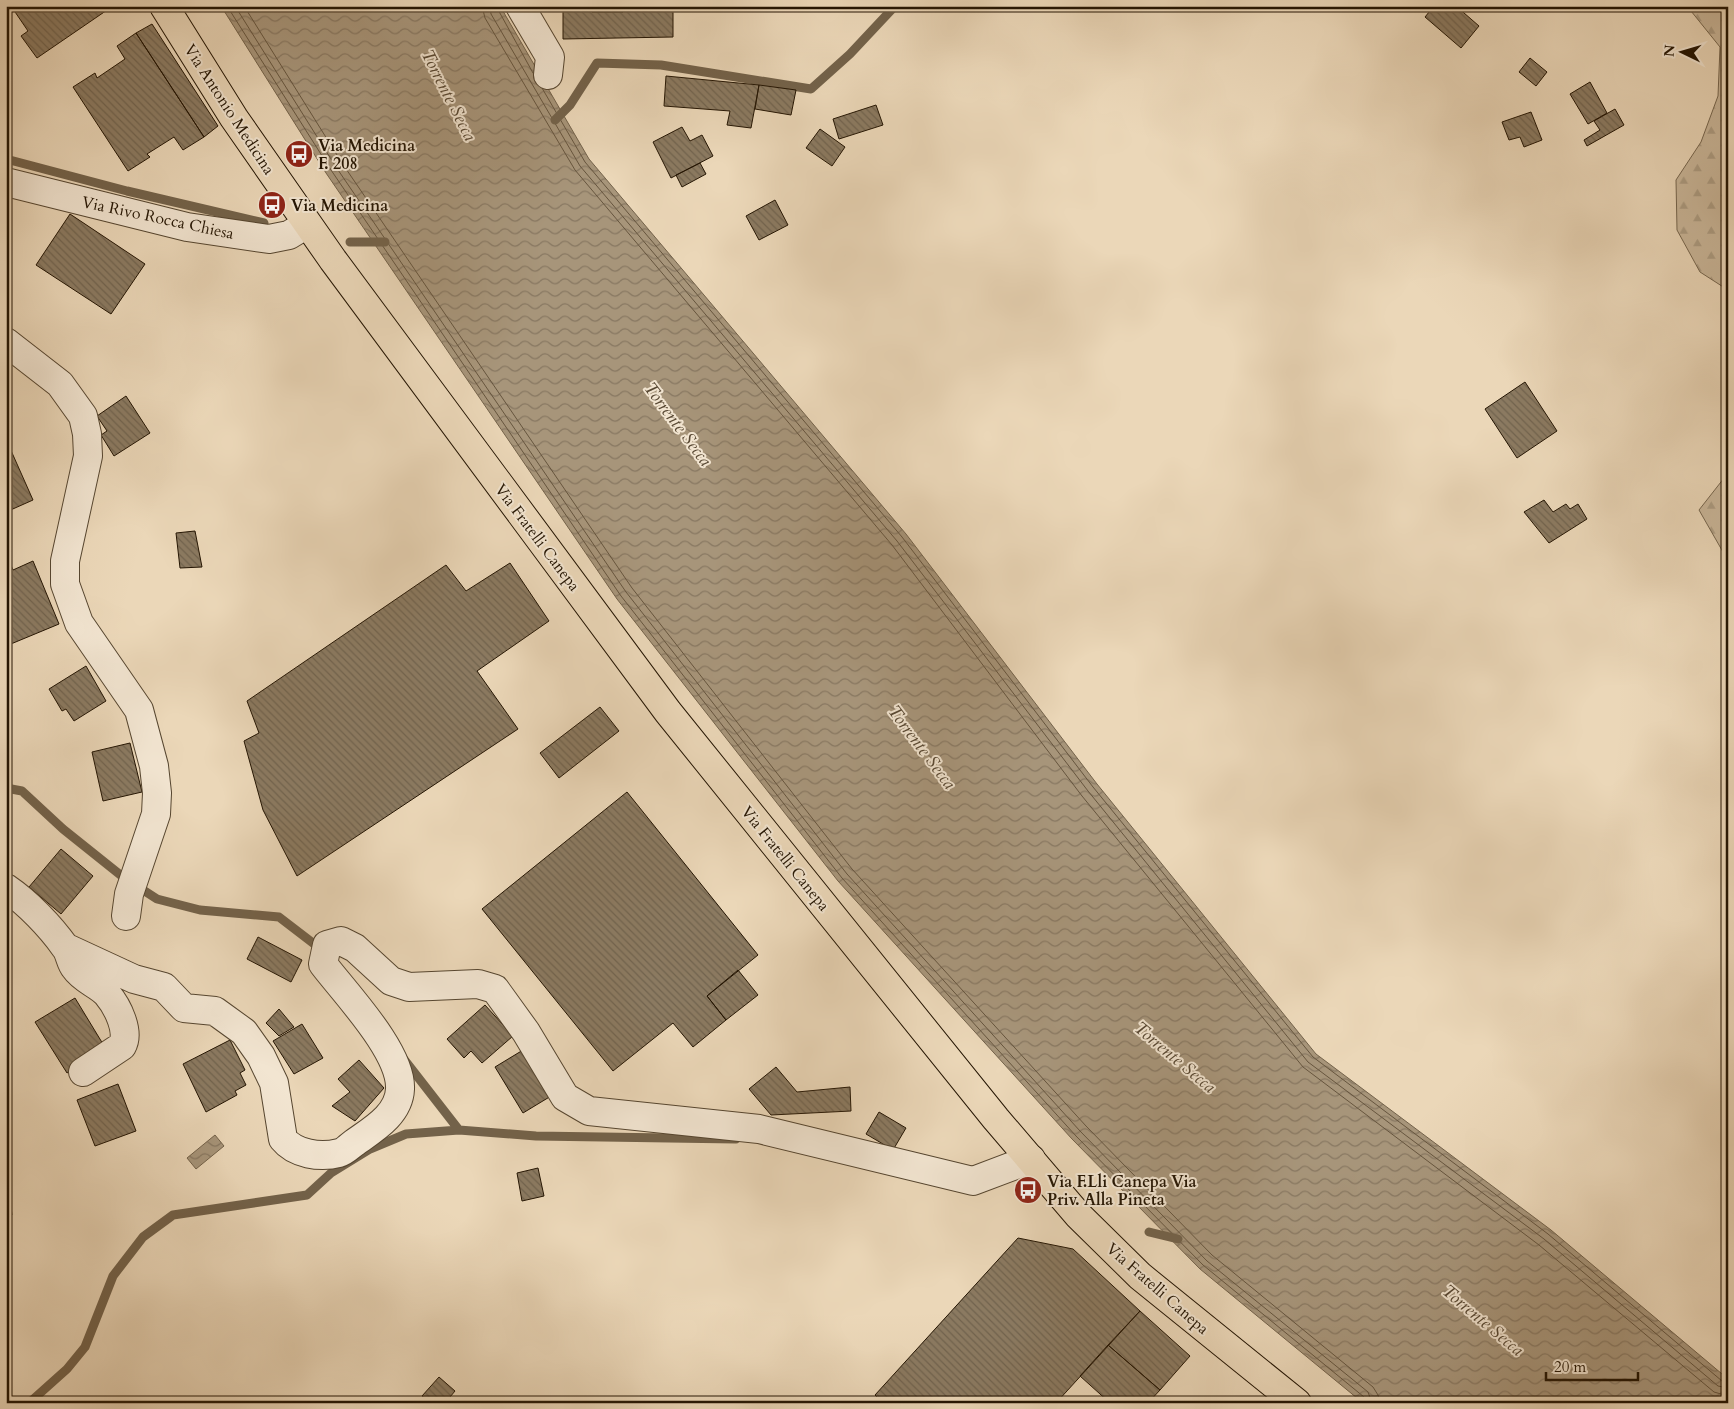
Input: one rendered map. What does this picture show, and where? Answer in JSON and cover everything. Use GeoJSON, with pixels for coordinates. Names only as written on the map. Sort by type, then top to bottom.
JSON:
{"type":"FeatureCollection","features":[{"type":"Feature","properties":{"kind":"main road","name":"Via Antonio Medicina"},"geometry":{"type":"LineString","coordinates":[[164,6],[234,118],[333,260]]}},
{"type":"Feature","properties":{"kind":"main road","name":"Via Fratelli Canepa"},"geometry":{"type":"LineString","coordinates":[[333,260],[668,712],[1031,1159],[1078,1214],[1140,1276],[1297,1403]]}},
{"type":"Feature","properties":{"kind":"street"},"geometry":{"type":"LineString","coordinates":[[520,6],[550,57],[548,75]]}},
{"type":"Feature","properties":{"kind":"street","name":"Via Rivo Rocca Chiesa"},"geometry":{"type":"LineString","coordinates":[[6,182],[187,227],[269,239],[289,235],[307,224]]}},
{"type":"Feature","properties":{"kind":"street"},"geometry":{"type":"LineString","coordinates":[[6,342],[60,384],[83,416],[87,434],[88,456],[65,561],[65,584],[79,623],[139,710],[154,766],[157,793],[156,814],[129,894],[126,916]]}},
{"type":"Feature","properties":{"kind":"street"},"geometry":{"type":"LineString","coordinates":[[6,888],[16,895],[66,948],[74,967],[81,975],[107,994],[120,1015],[125,1034],[122,1046],[83,1072]]}},
{"type":"Feature","properties":{"kind":"street"},"geometry":{"type":"LineString","coordinates":[[66,948],[134,979],[164,987],[184,1008],[215,1011],[244,1032],[261,1056],[274,1084],[283,1139],[288,1145],[314,1156],[340,1153],[385,1121],[395,1105],[400,1090],[395,1063],[378,1035],[323,964],[327,945],[341,941],[355,948],[391,981],[409,987],[478,984],[496,989],[526,1032],[565,1097],[589,1111],[759,1128],[973,1180],[1031,1159]]}},
{"type":"Feature","properties":{"kind":"green space"},"geometry":{"type":"Polygon","coordinates":[[[1675,6],[1728,6],[1728,290],[1700,272],[1677,230],[1676,180],[1701,142],[1718,96],[1720,47],[1691,11],[1675,6]]]}},
{"type":"Feature","properties":{"kind":"green space"},"geometry":{"type":"Polygon","coordinates":[[[1728,473],[1728,556],[1723,552],[1699,510],[1728,473]]]}},
{"type":"Feature","properties":{"kind":"water","name":"Torrente Secca"},"geometry":{"type":"Polygon","coordinates":[[[221,6],[500,6],[589,159],[906,534],[1097,784],[1316,1054],[1551,1230],[1728,1379],[1728,1403],[1363,1403],[1200,1269],[1072,1139],[838,881],[617,599],[326,173],[221,6]]]}},
{"type":"Feature","properties":{"kind":"water"},"geometry":{"type":"Polygon","coordinates":[[[215,1135],[224,1146],[196,1169],[187,1158],[215,1135]]]}},
{"type":"Feature","properties":{"kind":"building"},"geometry":{"type":"Polygon","coordinates":[[[11,6],[113,6],[37,58],[21,36],[28,31],[11,6]]]}},
{"type":"Feature","properties":{"kind":"building"},"geometry":{"type":"Polygon","coordinates":[[[563,6],[592,6],[592,12],[623,12],[623,6],[673,6],[673,37],[563,39],[563,6]]]}},
{"type":"Feature","properties":{"kind":"building"},"geometry":{"type":"Polygon","coordinates":[[[1434,6],[1456,6],[1479,26],[1461,48],[1425,17],[1434,6]]]}},
{"type":"Feature","properties":{"kind":"building"},"geometry":{"type":"Polygon","coordinates":[[[152,24],[218,126],[204,137],[136,33],[152,24]]]}},
{"type":"Feature","properties":{"kind":"building"},"geometry":{"type":"Polygon","coordinates":[[[136,33],[204,137],[183,150],[174,137],[147,154],[150,157],[128,171],[73,87],[95,73],[97,78],[125,59],[117,46],[136,33]]]}},
{"type":"Feature","properties":{"kind":"building"},"geometry":{"type":"Polygon","coordinates":[[[1530,58],[1547,72],[1536,86],[1519,72],[1530,58]]]}},
{"type":"Feature","properties":{"kind":"building"},"geometry":{"type":"Polygon","coordinates":[[[666,76],[759,85],[751,128],[727,125],[730,111],[664,106],[666,76]]]}},
{"type":"Feature","properties":{"kind":"building"},"geometry":{"type":"Polygon","coordinates":[[[1590,82],[1607,113],[1588,124],[1570,94],[1590,82]]]}},
{"type":"Feature","properties":{"kind":"building"},"geometry":{"type":"Polygon","coordinates":[[[759,85],[796,90],[791,115],[755,109],[759,85]]]}},
{"type":"Feature","properties":{"kind":"building"},"geometry":{"type":"Polygon","coordinates":[[[876,105],[883,125],[839,139],[833,119],[876,105]]]}},
{"type":"Feature","properties":{"kind":"building"},"geometry":{"type":"Polygon","coordinates":[[[1615,109],[1624,125],[1587,146],[1584,140],[1600,130],[1594,121],[1615,109]]]}},
{"type":"Feature","properties":{"kind":"building"},"geometry":{"type":"Polygon","coordinates":[[[1531,112],[1542,140],[1524,147],[1520,137],[1509,140],[1502,122],[1531,112]]]}},
{"type":"Feature","properties":{"kind":"building"},"geometry":{"type":"Polygon","coordinates":[[[682,127],[690,141],[702,135],[713,156],[671,178],[653,142],[682,127]]]}},
{"type":"Feature","properties":{"kind":"building"},"geometry":{"type":"Polygon","coordinates":[[[820,129],[845,147],[832,166],[806,148],[820,129]]]}},
{"type":"Feature","properties":{"kind":"building"},"geometry":{"type":"Polygon","coordinates":[[[700,163],[706,174],[682,187],[676,175],[700,163]]]}},
{"type":"Feature","properties":{"kind":"building"},"geometry":{"type":"Polygon","coordinates":[[[775,200],[788,225],[759,240],[746,216],[775,200]]]}},
{"type":"Feature","properties":{"kind":"building"},"geometry":{"type":"Polygon","coordinates":[[[70,214],[145,264],[111,314],[36,265],[70,214]]]}},
{"type":"Feature","properties":{"kind":"building"},"geometry":{"type":"Polygon","coordinates":[[[1525,382],[1557,431],[1517,458],[1485,409],[1525,382]]]}},
{"type":"Feature","properties":{"kind":"building"},"geometry":{"type":"Polygon","coordinates":[[[126,396],[150,433],[114,456],[101,435],[107,431],[97,416],[126,396]]]}},
{"type":"Feature","properties":{"kind":"building"},"geometry":{"type":"Polygon","coordinates":[[[9,446],[33,500],[6,512],[6,447],[9,446]]]}},
{"type":"Feature","properties":{"kind":"building"},"geometry":{"type":"Polygon","coordinates":[[[1544,500],[1553,512],[1566,504],[1570,509],[1578,504],[1587,519],[1549,543],[1524,512],[1544,500]]]}},
{"type":"Feature","properties":{"kind":"building"},"geometry":{"type":"Polygon","coordinates":[[[195,531],[202,567],[180,568],[176,533],[195,531]]]}},
{"type":"Feature","properties":{"kind":"building"},"geometry":{"type":"Polygon","coordinates":[[[33,561],[59,624],[6,646],[6,567],[11,565],[13,570],[33,561]]]}},
{"type":"Feature","properties":{"kind":"building"},"geometry":{"type":"Polygon","coordinates":[[[510,563],[549,621],[477,671],[518,729],[297,876],[263,810],[244,741],[259,733],[247,701],[446,565],[466,591],[510,563]]]}},
{"type":"Feature","properties":{"kind":"building"},"geometry":{"type":"Polygon","coordinates":[[[86,666],[106,701],[74,721],[66,709],[62,711],[49,689],[86,666]]]}},
{"type":"Feature","properties":{"kind":"building"},"geometry":{"type":"Polygon","coordinates":[[[600,707],[619,731],[559,778],[540,753],[600,707]]]}},
{"type":"Feature","properties":{"kind":"building"},"geometry":{"type":"Polygon","coordinates":[[[130,743],[142,792],[103,801],[92,752],[130,743]]]}},
{"type":"Feature","properties":{"kind":"building"},"geometry":{"type":"Polygon","coordinates":[[[627,792],[758,955],[707,996],[726,1020],[693,1047],[673,1023],[613,1071],[482,909],[627,792]]]}},
{"type":"Feature","properties":{"kind":"building"},"geometry":{"type":"Polygon","coordinates":[[[61,849],[93,876],[61,914],[29,887],[61,849]]]}},
{"type":"Feature","properties":{"kind":"building"},"geometry":{"type":"Polygon","coordinates":[[[258,937],[302,960],[291,982],[247,959],[258,937]]]}},
{"type":"Feature","properties":{"kind":"building"},"geometry":{"type":"Polygon","coordinates":[[[738,970],[758,995],[726,1020],[707,996],[738,970]]]}},
{"type":"Feature","properties":{"kind":"building"},"geometry":{"type":"Polygon","coordinates":[[[75,998],[106,1049],[67,1073],[35,1022],[75,998]]]}},
{"type":"Feature","properties":{"kind":"building"},"geometry":{"type":"Polygon","coordinates":[[[485,1005],[513,1036],[482,1063],[471,1051],[464,1058],[447,1039],[485,1005]]]}},
{"type":"Feature","properties":{"kind":"building"},"geometry":{"type":"Polygon","coordinates":[[[279,1009],[294,1027],[279,1036],[266,1023],[279,1009]]]}},
{"type":"Feature","properties":{"kind":"building"},"geometry":{"type":"Polygon","coordinates":[[[302,1024],[323,1058],[294,1074],[273,1041],[302,1024]]]}},
{"type":"Feature","properties":{"kind":"building"},"geometry":{"type":"Polygon","coordinates":[[[230,1040],[245,1070],[240,1073],[246,1085],[235,1091],[237,1095],[206,1112],[183,1064],[230,1040]]]}},
{"type":"Feature","properties":{"kind":"building"},"geometry":{"type":"Polygon","coordinates":[[[528,1047],[556,1093],[523,1113],[495,1067],[528,1047]]]}},
{"type":"Feature","properties":{"kind":"building"},"geometry":{"type":"Polygon","coordinates":[[[359,1060],[384,1088],[355,1121],[332,1106],[350,1092],[338,1079],[359,1060]]]}},
{"type":"Feature","properties":{"kind":"building"},"geometry":{"type":"Polygon","coordinates":[[[776,1067],[797,1092],[850,1087],[851,1111],[771,1115],[749,1089],[776,1067]]]}},
{"type":"Feature","properties":{"kind":"building"},"geometry":{"type":"Polygon","coordinates":[[[118,1084],[136,1131],[95,1146],[77,1100],[118,1084]]]}},
{"type":"Feature","properties":{"kind":"building"},"geometry":{"type":"Polygon","coordinates":[[[879,1112],[906,1128],[893,1150],[866,1134],[879,1112]]]}},
{"type":"Feature","properties":{"kind":"building"},"geometry":{"type":"Polygon","coordinates":[[[6,1166],[12,1215],[6,1216],[6,1166]]]}},
{"type":"Feature","properties":{"kind":"building"},"geometry":{"type":"Polygon","coordinates":[[[538,1168],[544,1196],[522,1201],[517,1173],[538,1168]]]}},
{"type":"Feature","properties":{"kind":"building"},"geometry":{"type":"Polygon","coordinates":[[[1018,1238],[1073,1249],[1140,1311],[1056,1403],[883,1403],[875,1395],[1018,1238]]]}},
{"type":"Feature","properties":{"kind":"building"},"geometry":{"type":"Polygon","coordinates":[[[1140,1311],[1190,1356],[1160,1390],[1108,1345],[1140,1311]]]}},
{"type":"Feature","properties":{"kind":"building"},"geometry":{"type":"Polygon","coordinates":[[[1108,1345],[1160,1390],[1148,1403],[1110,1403],[1080,1376],[1108,1345]]]}},
{"type":"Feature","properties":{"kind":"building"},"geometry":{"type":"Polygon","coordinates":[[[439,1377],[455,1391],[445,1403],[430,1403],[422,1396],[439,1377]]]}},
{"type":"Feature","properties":{"kind":"waterway"},"geometry":{"type":"LineString","coordinates":[[555,120],[570,105],[597,63],[661,65],[811,89],[850,54],[895,6]]}},
{"type":"Feature","properties":{"kind":"waterway"},"geometry":{"type":"LineString","coordinates":[[6,159],[127,191],[264,223]]}},
{"type":"Feature","properties":{"kind":"waterway"},"geometry":{"type":"LineString","coordinates":[[350,242],[385,242]]}},
{"type":"Feature","properties":{"kind":"waterway"},"geometry":{"type":"LineString","coordinates":[[6,788],[22,791],[63,829],[123,877],[157,899],[200,910],[279,917],[322,950]]}},
{"type":"Feature","properties":{"kind":"waterway"},"geometry":{"type":"LineString","coordinates":[[403,1058],[459,1130]]}},
{"type":"Feature","properties":{"kind":"waterway"},"geometry":{"type":"LineString","coordinates":[[29,1403],[67,1369],[85,1347],[113,1276],[143,1237],[173,1215],[307,1195],[331,1173],[370,1149],[406,1134],[459,1130],[536,1136],[736,1139]]}},
{"type":"Feature","properties":{"kind":"waterway"},"geometry":{"type":"LineString","coordinates":[[1149,1232],[1178,1239]]}},
{"type":"Feature","properties":{"kind":"place","name":"Via Medicina F. 208"},"geometry":{"type":"Point","coordinates":[299,154]}},
{"type":"Feature","properties":{"kind":"place","name":"Via Medicina"},"geometry":{"type":"Point","coordinates":[272,205]}},
{"type":"Feature","properties":{"kind":"place","name":"Via F.Lli Canepa Via Priv. Alla Pineta"},"geometry":{"type":"Point","coordinates":[1028,1190]}}]}
